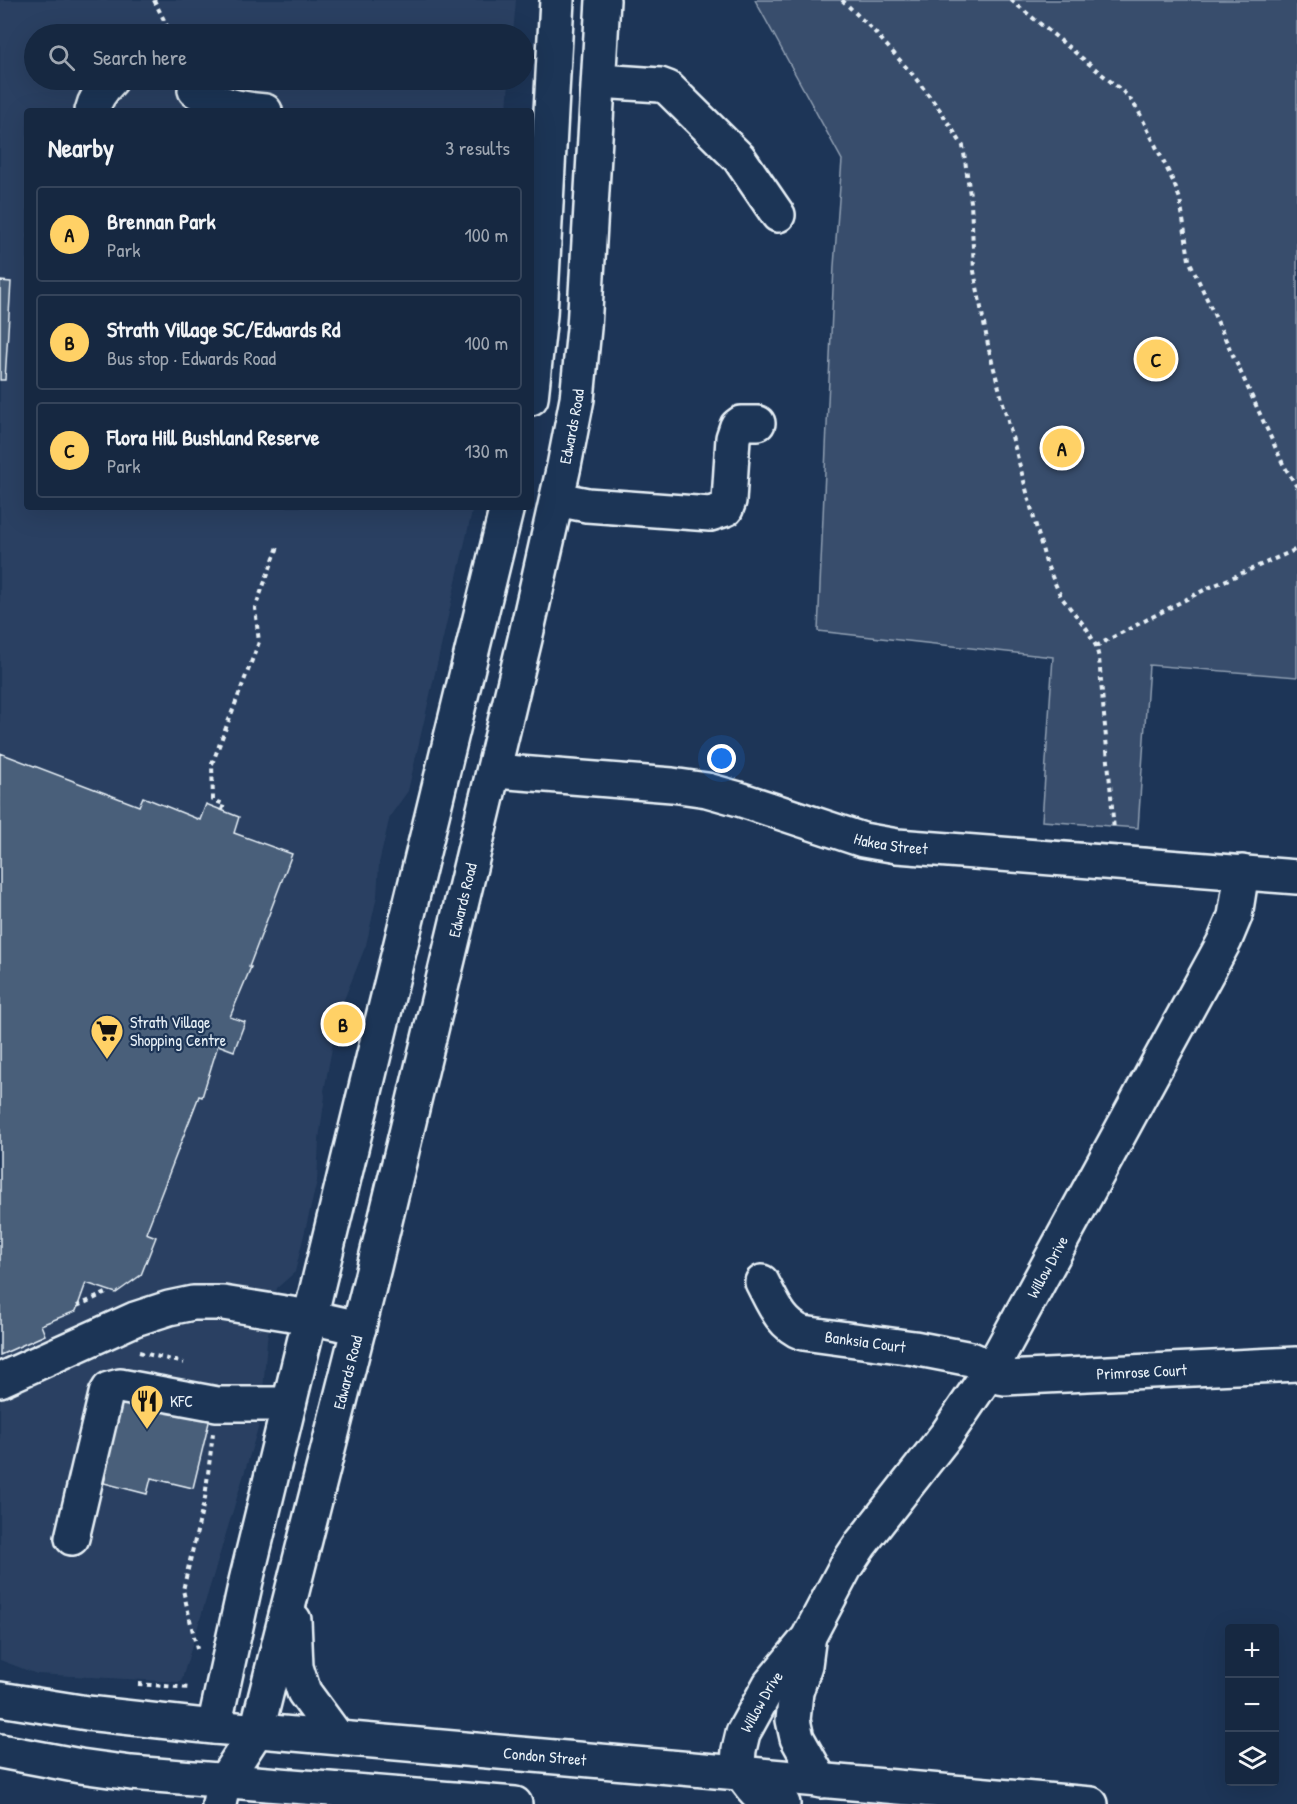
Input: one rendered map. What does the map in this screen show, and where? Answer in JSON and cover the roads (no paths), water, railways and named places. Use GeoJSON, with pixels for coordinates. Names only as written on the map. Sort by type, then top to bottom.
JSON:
{"type":"FeatureCollection","features":[{"type":"Feature","properties":{"kind":"street"},"geometry":{"type":"LineString","coordinates":[[534,370],[540,315],[540,104],[557,0]]}},
{"type":"Feature","properties":{"kind":"street","name":"Edwards Road"},"geometry":{"type":"LineString","coordinates":[[222,1792],[256,1731],[359,1328],[494,771],[557,499],[577,399],[589,258],[603,0]]}},
{"type":"Feature","properties":{"kind":"street"},"geometry":{"type":"LineString","coordinates":[[599,81],[668,88],[739,158],[778,216]]}},
{"type":"Feature","properties":{"kind":"street"},"geometry":{"type":"LineString","coordinates":[[93,108],[101,90]]}},
{"type":"Feature","properties":{"kind":"street"},"geometry":{"type":"LineString","coordinates":[[194,94],[224,105],[244,108]]}},
{"type":"Feature","properties":{"kind":"street"},"geometry":{"type":"LineString","coordinates":[[540,157],[564,153],[597,130]]}},
{"type":"Feature","properties":{"kind":"street"},"geometry":{"type":"LineString","coordinates":[[557,499],[587,505],[710,514],[720,512],[726,509],[729,501],[733,438],[737,426],[741,423],[758,423]]}},
{"type":"Feature","properties":{"kind":"street"},"geometry":{"type":"LineString","coordinates":[[222,1792],[214,1727],[246,1581],[506,510]]}},
{"type":"Feature","properties":{"kind":"street","name":"Hakea Street"},"geometry":{"type":"LineString","coordinates":[[494,771],[660,784],[707,790],[863,840],[897,846],[1297,877]]}},
{"type":"Feature","properties":{"kind":"street","name":"Willow Drive"},"geometry":{"type":"LineString","coordinates":[[743,1775],[738,1763],[743,1733],[770,1684],[808,1638],[846,1566],[860,1545],[947,1434],[990,1372],[1225,940],[1235,916],[1242,872]]}},
{"type":"Feature","properties":{"kind":"street","name":"Banksia Court"},"geometry":{"type":"LineString","coordinates":[[762,1282],[785,1322],[792,1329],[803,1333],[971,1359],[990,1372]]}},
{"type":"Feature","properties":{"kind":"street"},"geometry":{"type":"LineString","coordinates":[[0,1380],[120,1326],[169,1308],[208,1302],[310,1317],[359,1328]]}},
{"type":"Feature","properties":{"kind":"street","name":"Primrose Court"},"geometry":{"type":"LineString","coordinates":[[990,1372],[1005,1378],[1297,1364]]}},
{"type":"Feature","properties":{"kind":"street"},"geometry":{"type":"LineString","coordinates":[[72,1538],[109,1389],[120,1386],[217,1404],[289,1404]]}},
{"type":"Feature","properties":{"kind":"street"},"geometry":{"type":"LineString","coordinates":[[292,1588],[296,1667],[299,1678],[312,1705],[337,1737]]}},
{"type":"Feature","properties":{"kind":"street","name":"Willow Drive"},"geometry":{"type":"LineString","coordinates":[[808,1638],[806,1665],[796,1692],[793,1720],[797,1738],[821,1781]]}},
{"type":"Feature","properties":{"kind":"street","name":"Condon Street"},"geometry":{"type":"LineString","coordinates":[[0,1699],[87,1713],[214,1727],[1090,1804]]}},
{"type":"Feature","properties":{"kind":"street"},"geometry":{"type":"LineString","coordinates":[[0,1751],[222,1792],[515,1804]]}},
{"type":"Feature","properties":{"kind":"street"},"geometry":{"type":"LineString","coordinates":[[743,1775],[752,1790],[764,1799],[783,1804]]}},
{"type":"Feature","properties":{"kind":"place","name":"Flora Hill Bushland Reserve"},"geometry":{"type":"Point","coordinates":[1156,359]}},
{"type":"Feature","properties":{"kind":"place","name":"Brennan Park"},"geometry":{"type":"Point","coordinates":[1062,448]}},
{"type":"Feature","properties":{"kind":"place","name":"Strath Village SC/Edwards Rd"},"geometry":{"type":"Point","coordinates":[343,1024]}},
{"type":"Feature","properties":{"kind":"place","name":"Strath Village Shopping Centre"},"geometry":{"type":"Point","coordinates":[107,1060]}},
{"type":"Feature","properties":{"kind":"place","name":"KFC"},"geometry":{"type":"Point","coordinates":[147,1430]}}]}
